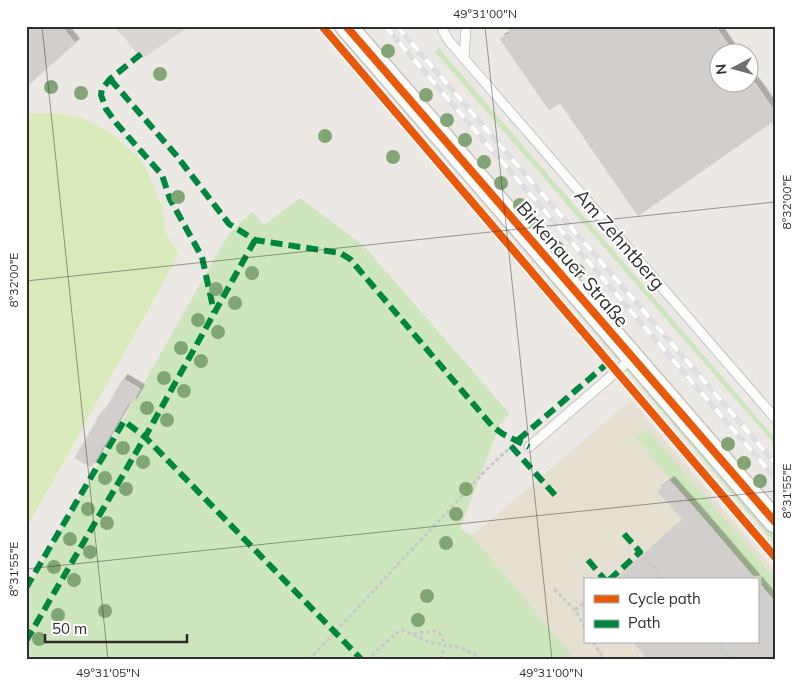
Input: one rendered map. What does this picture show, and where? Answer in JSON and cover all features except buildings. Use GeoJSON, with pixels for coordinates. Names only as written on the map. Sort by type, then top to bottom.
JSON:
{"type":"FeatureCollection","features":[{"type":"Feature","properties":{"kind":"street","name":"Birkenauer Straße"},"geometry":{"type":"LineString","coordinates":[[346,26],[775,522]]}},
{"type":"Feature","properties":{"kind":"lane","name":"Am Zehntberg"},"geometry":{"type":"LineString","coordinates":[[443,26],[443,31],[449,41],[464,59],[775,418]]}},
{"type":"Feature","properties":{"kind":"lane"},"geometry":{"type":"LineString","coordinates":[[464,59],[466,26]]}},
{"type":"Feature","properties":{"kind":"lane"},"geometry":{"type":"LineString","coordinates":[[530,447],[632,357]]}},
{"type":"Feature","properties":{"kind":"path"},"geometry":{"type":"LineString","coordinates":[[309,660],[487,469],[518,440]]}},
{"type":"Feature","properties":{"kind":"path"},"geometry":{"type":"LineString","coordinates":[[640,552],[662,578]]}},
{"type":"Feature","properties":{"kind":"path"},"geometry":{"type":"LineString","coordinates":[[554,589],[575,610],[584,625]]}},
{"type":"Feature","properties":{"kind":"path"},"geometry":{"type":"LineString","coordinates":[[575,610],[584,603]]}},
{"type":"Feature","properties":{"kind":"path"},"geometry":{"type":"LineString","coordinates":[[367,660],[396,633],[403,630],[429,642],[459,647],[478,656],[479,660]]}},
{"type":"Feature","properties":{"kind":"path"},"geometry":{"type":"LineString","coordinates":[[414,634],[434,631],[440,634],[446,644]]}},
{"type":"Feature","properties":{"kind":"path"},"geometry":{"type":"LineString","coordinates":[[440,660],[446,644]]}},
{"type":"Feature","properties":{"kind":"path"},"geometry":{"type":"LineString","coordinates":[[594,644],[606,660]]}},
{"type":"Feature","properties":{"kind":"path"},"geometry":{"type":"LineString","coordinates":[[719,644],[732,660]]}},
{"type":"Feature","properties":{"kind":"shaded area"},"geometry":{"type":"Polygon","coordinates":[[[114,26],[190,26],[142,59],[114,26]]]}},
{"type":"Feature","properties":{"kind":"shaded area"},"geometry":{"type":"Polygon","coordinates":[[[631,400],[775,571],[775,660],[573,660],[468,539],[631,400]]]}},
{"type":"Feature","properties":{"kind":"green space"},"geometry":{"type":"Polygon","coordinates":[[[333,26],[340,26],[775,536],[775,544],[333,26]]]}},
{"type":"Feature","properties":{"kind":"green space"},"geometry":{"type":"Polygon","coordinates":[[[439,48],[775,438],[775,445],[435,52],[439,48]]]}},
{"type":"Feature","properties":{"kind":"green space"},"geometry":{"type":"Polygon","coordinates":[[[55,113],[83,118],[112,134],[139,158],[147,171],[162,207],[165,232],[179,254],[26,529],[26,114],[55,113]]]}},
{"type":"Feature","properties":{"kind":"green space"},"geometry":{"type":"Polygon","coordinates":[[[300,198],[363,245],[510,414],[500,424],[460,529],[472,536],[576,660],[26,660],[26,591],[228,235],[252,212],[264,225],[300,198]]]}},
{"type":"Feature","properties":{"kind":"green space"},"geometry":{"type":"Polygon","coordinates":[[[647,429],[775,578],[774,601],[758,582],[758,578],[755,578],[636,438],[647,429]]]}},
{"type":"Feature","properties":{"kind":"railway"},"geometry":{"type":"LineString","coordinates":[[385,26],[775,478]]}},
{"type":"Feature","properties":{"kind":"railway"},"geometry":{"type":"LineString","coordinates":[[397,26],[775,463]]}},
{"type":"Feature","properties":{"kind":"marked path"},"geometry":{"type":"LineString","coordinates":[[141,54],[110,79],[102,89],[101,95],[106,109],[117,124],[162,175],[170,199],[202,257],[214,312]]}},
{"type":"Feature","properties":{"kind":"marked path"},"geometry":{"type":"LineString","coordinates":[[110,79],[176,155],[229,224],[255,240],[340,253],[350,259],[493,427],[529,447]]}},
{"type":"Feature","properties":{"kind":"marked path"},"geometry":{"type":"LineString","coordinates":[[26,641],[145,437],[255,240]]}},
{"type":"Feature","properties":{"kind":"marked path"},"geometry":{"type":"LineString","coordinates":[[518,440],[609,362]]}},
{"type":"Feature","properties":{"kind":"marked path"},"geometry":{"type":"LineString","coordinates":[[26,588],[124,421],[145,437],[362,660]]}},
{"type":"Feature","properties":{"kind":"marked path"},"geometry":{"type":"LineString","coordinates":[[511,446],[555,495]]}},
{"type":"Feature","properties":{"kind":"marked path"},"geometry":{"type":"LineString","coordinates":[[611,578],[640,552],[624,534]]}},
{"type":"Feature","properties":{"kind":"marked path"},"geometry":{"type":"LineString","coordinates":[[588,560],[603,578]]}},
{"type":"Feature","properties":{"kind":"cycle path"},"geometry":{"type":"LineString","coordinates":[[322,26],[775,557]]}},
{"type":"Feature","properties":{"kind":"cycle path"},"geometry":{"type":"LineString","coordinates":[[346,26],[775,522]]}}]}
